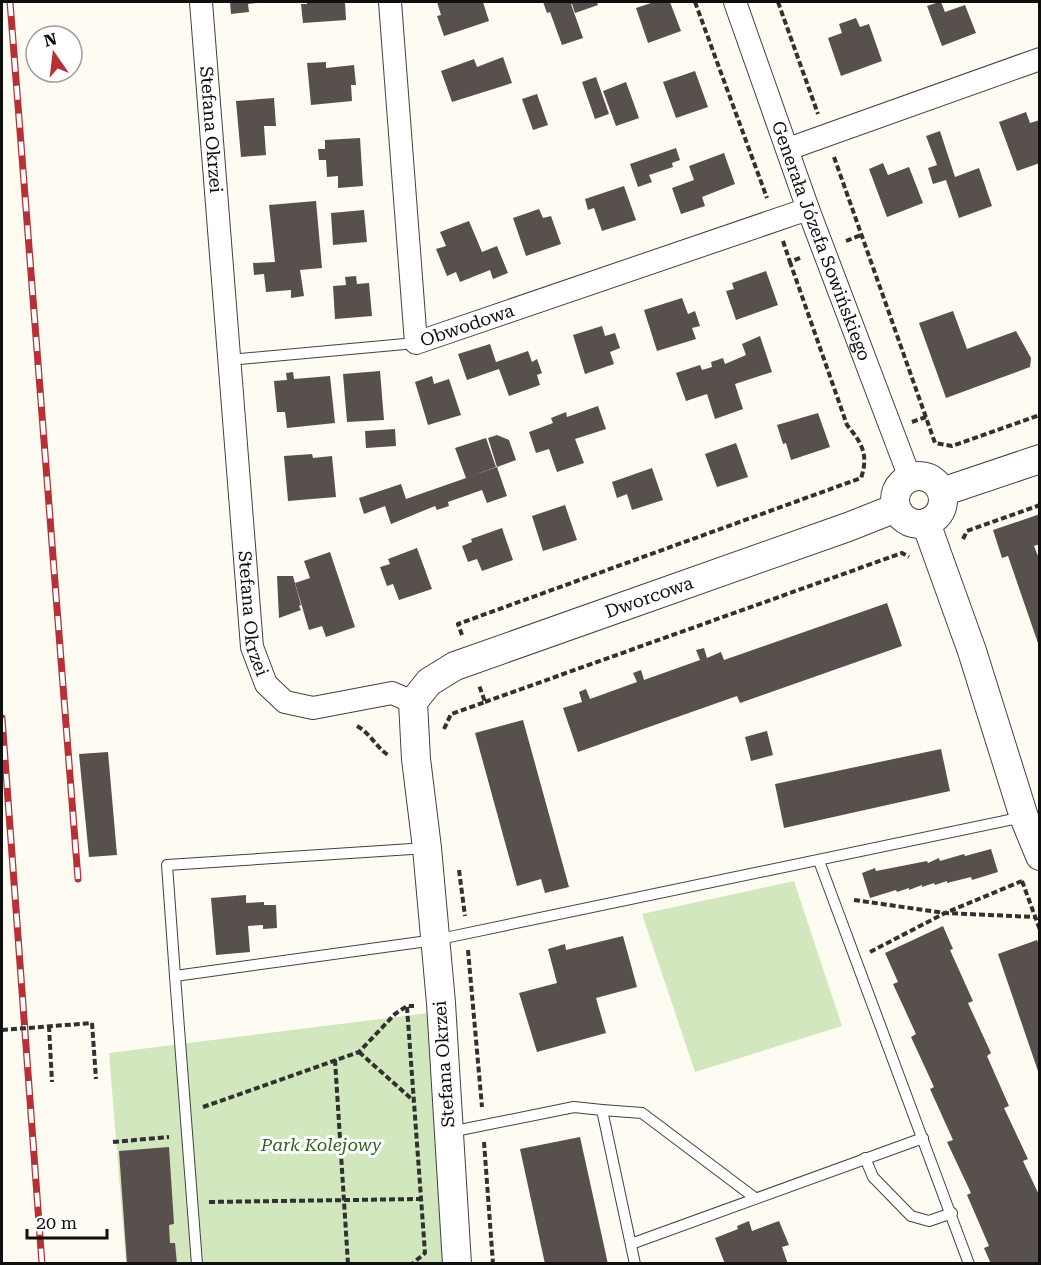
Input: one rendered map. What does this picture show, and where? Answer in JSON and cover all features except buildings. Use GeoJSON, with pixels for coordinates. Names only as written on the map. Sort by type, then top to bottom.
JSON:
{"type":"FeatureCollection","features":[{"type":"Feature","properties":{"kind":"street","name":"Stefana Okrzei"},"geometry":{"type":"LineString","coordinates":[[201,2],[252,647],[266,684],[285,702],[313,708],[392,693],[413,702],[416,759],[435,940],[457,1263]]}},
{"type":"Feature","properties":{"kind":"street","name":"Obwodowa"},"geometry":{"type":"LineString","coordinates":[[390,2],[416,343],[808,209]]}},
{"type":"Feature","properties":{"kind":"street","name":"Generała Józefa Sowińskiego"},"geometry":{"type":"LineString","coordinates":[[735,2],[808,209],[910,478]]}},
{"type":"Feature","properties":{"kind":"street"},"geometry":{"type":"LineString","coordinates":[[788,149],[1040,59]]}},
{"type":"Feature","properties":{"kind":"street"},"geometry":{"type":"LineString","coordinates":[[942,492],[1040,459]]}},
{"type":"Feature","properties":{"kind":"street"},"geometry":{"type":"LineString","coordinates":[[925,477],[932,480],[942,492],[940,511],[932,521],[911,523],[900,515],[896,508],[895,501],[899,487],[910,478],[925,477]]}},
{"type":"Feature","properties":{"kind":"street","name":"Dworcowa"},"geometry":{"type":"LineString","coordinates":[[413,702],[429,681],[455,666],[826,535],[896,508]]}},
{"type":"Feature","properties":{"kind":"street"},"geometry":{"type":"LineString","coordinates":[[926,523],[972,651],[1024,817],[1030,864]]}},
{"type":"Feature","properties":{"kind":"lane"},"geometry":{"type":"LineString","coordinates":[[229,360],[416,343]]}},
{"type":"Feature","properties":{"kind":"lane"},"geometry":{"type":"LineString","coordinates":[[175,976],[435,940],[1024,817]]}},
{"type":"Feature","properties":{"kind":"lane"},"geometry":{"type":"LineString","coordinates":[[197,1263],[167,865],[427,848]]}},
{"type":"Feature","properties":{"kind":"lane"},"geometry":{"type":"LineString","coordinates":[[819,861],[969,1263]]}},
{"type":"Feature","properties":{"kind":"lane"},"geometry":{"type":"LineString","coordinates":[[449,1133],[574,1107],[642,1113],[755,1198]]}},
{"type":"Feature","properties":{"kind":"lane"},"geometry":{"type":"LineString","coordinates":[[602,1110],[635,1263]]}},
{"type":"Feature","properties":{"kind":"lane"},"geometry":{"type":"LineString","coordinates":[[631,1244],[923,1138]]}},
{"type":"Feature","properties":{"kind":"lane"},"geometry":{"type":"LineString","coordinates":[[865,1158],[873,1177],[910,1216],[929,1221],[951,1213]]}},
{"type":"Feature","properties":{"kind":"path"},"geometry":{"type":"LineString","coordinates":[[778,2],[821,122]]}},
{"type":"Feature","properties":{"kind":"path"},"geometry":{"type":"LineString","coordinates":[[832,153],[935,443],[952,446],[1040,415]]}},
{"type":"Feature","properties":{"kind":"path"},"geometry":{"type":"LineString","coordinates":[[466,646],[458,624],[861,478],[865,466],[861,442],[847,425],[790,262]]}},
{"type":"Feature","properties":{"kind":"path"},"geometry":{"type":"LineString","coordinates":[[965,547],[963,538],[967,531],[1040,505]]}},
{"type":"Feature","properties":{"kind":"path"},"geometry":{"type":"LineString","coordinates":[[442,732],[452,714],[902,553],[911,558],[914,565]]}},
{"type":"Feature","properties":{"kind":"path"},"geometry":{"type":"LineString","coordinates":[[477,679],[485,702]]}},
{"type":"Feature","properties":{"kind":"path"},"geometry":{"type":"LineString","coordinates":[[458,864],[467,933],[493,1263]]}},
{"type":"Feature","properties":{"kind":"path"},"geometry":{"type":"LineString","coordinates":[[856,959],[945,913],[1022,880],[1030,864]]}},
{"type":"Feature","properties":{"kind":"path"},"geometry":{"type":"LineString","coordinates":[[1022,880],[1040,930]]}},
{"type":"Feature","properties":{"kind":"path"},"geometry":{"type":"LineString","coordinates":[[833,897],[945,913],[1035,917]]}},
{"type":"Feature","properties":{"kind":"path"},"geometry":{"type":"LineString","coordinates":[[186,1113],[359,1052],[395,1014],[407,1006],[425,1252],[412,1263]]}},
{"type":"Feature","properties":{"kind":"path"},"geometry":{"type":"LineString","coordinates":[[2,1030],[92,1023],[96,1079]]}},
{"type":"Feature","properties":{"kind":"path"},"geometry":{"type":"LineString","coordinates":[[48,1026],[52,1082]]}},
{"type":"Feature","properties":{"kind":"path"},"geometry":{"type":"LineString","coordinates":[[359,1052],[414,1101]]}},
{"type":"Feature","properties":{"kind":"path"},"geometry":{"type":"LineString","coordinates":[[335,1059],[348,1263]]}},
{"type":"Feature","properties":{"kind":"path"},"geometry":{"type":"LineString","coordinates":[[113,1142],[187,1136]]}},
{"type":"Feature","properties":{"kind":"path"},"geometry":{"type":"LineString","coordinates":[[193,1203],[421,1199]]}},
{"type":"Feature","properties":{"kind":"green space"},"geometry":{"type":"Polygon","coordinates":[[[794,881],[842,1026],[695,1072],[642,914],[794,881]]]}},
{"type":"Feature","properties":{"kind":"green space","name":"Park Kolejowy"},"geometry":{"type":"Polygon","coordinates":[[[428,1013],[449,1263],[126,1263],[109,1053],[428,1013]]]}},
{"type":"Feature","properties":{"kind":"railway"},"geometry":{"type":"LineString","coordinates":[[10,2],[78,879]]}},
{"type":"Feature","properties":{"kind":"railway"},"geometry":{"type":"LineString","coordinates":[[2,718],[42,1264]]}}]}
